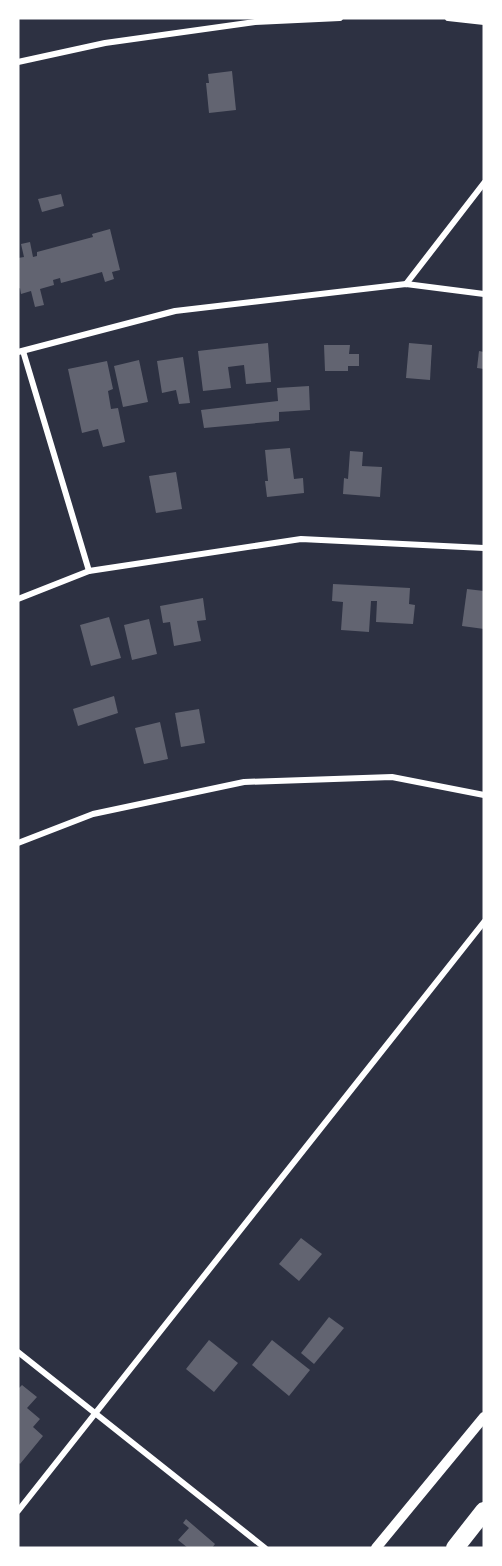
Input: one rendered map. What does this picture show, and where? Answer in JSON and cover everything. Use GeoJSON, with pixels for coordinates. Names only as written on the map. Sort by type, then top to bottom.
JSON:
{"type":"FeatureCollection","features":[{"type":"Feature","properties":{"kind":"highway"},"geometry":{"type":"LineString","coordinates":[[455,1548],[484,1511]]}},
{"type":"Feature","properties":{"kind":"street"},"geometry":{"type":"LineString","coordinates":[[18,62],[105,43],[255,22],[340,18]]}},
{"type":"Feature","properties":{"kind":"street"},"geometry":{"type":"LineString","coordinates":[[448,18],[484,22]]}},
{"type":"Feature","properties":{"kind":"street"},"geometry":{"type":"LineString","coordinates":[[406,284],[484,183]]}},
{"type":"Feature","properties":{"kind":"street"},"geometry":{"type":"LineString","coordinates":[[89,571],[21,352],[175,311],[406,284],[484,294]]}},
{"type":"Feature","properties":{"kind":"street"},"geometry":{"type":"LineString","coordinates":[[18,599],[89,571],[301,539],[484,548]]}},
{"type":"Feature","properties":{"kind":"street"},"geometry":{"type":"LineString","coordinates":[[18,843],[93,814],[244,782],[392,777],[484,795]]}},
{"type":"Feature","properties":{"kind":"street"},"geometry":{"type":"LineString","coordinates":[[18,1510],[484,922]]}},
{"type":"Feature","properties":{"kind":"street"},"geometry":{"type":"LineString","coordinates":[[18,1352],[265,1548]]}},
{"type":"Feature","properties":{"kind":"street"},"geometry":{"type":"LineString","coordinates":[[376,1548],[484,1417]]}},
{"type":"Feature","properties":{"kind":"building"},"geometry":{"type":"Polygon","coordinates":[[[232,71],[236,110],[209,113],[206,83],[209,83],[208,74],[232,71]]]}},
{"type":"Feature","properties":{"kind":"building"},"geometry":{"type":"Polygon","coordinates":[[[61,194],[64,206],[42,212],[38,199],[61,194]]]}},
{"type":"Feature","properties":{"kind":"building"},"geometry":{"type":"Polygon","coordinates":[[[110,229],[120,270],[112,272],[114,279],[105,282],[102,272],[61,283],[60,278],[53,280],[54,285],[40,289],[44,305],[35,307],[31,291],[21,294],[20,288],[18,289],[18,258],[24,257],[21,244],[30,242],[33,257],[37,256],[37,252],[93,237],[92,234],[110,229]]]}},
{"type":"Feature","properties":{"kind":"building"},"geometry":{"type":"Polygon","coordinates":[[[268,343],[271,382],[246,384],[244,365],[228,367],[231,388],[203,391],[198,351],[268,343]]]}},
{"type":"Feature","properties":{"kind":"building"},"geometry":{"type":"Polygon","coordinates":[[[409,343],[432,345],[430,380],[406,378],[409,343]]]}},
{"type":"Feature","properties":{"kind":"building"},"geometry":{"type":"Polygon","coordinates":[[[324,345],[350,345],[349,354],[359,354],[359,366],[348,366],[348,371],[325,371],[324,345]]]}},
{"type":"Feature","properties":{"kind":"building"},"geometry":{"type":"Polygon","coordinates":[[[479,351],[484,352],[484,369],[477,368],[479,351]]]}},
{"type":"Feature","properties":{"kind":"building"},"geometry":{"type":"Polygon","coordinates":[[[183,357],[190,403],[179,404],[176,390],[162,393],[157,361],[183,357]]]}},
{"type":"Feature","properties":{"kind":"building"},"geometry":{"type":"Polygon","coordinates":[[[139,360],[148,402],[123,407],[114,366],[139,360]]]}},
{"type":"Feature","properties":{"kind":"building"},"geometry":{"type":"Polygon","coordinates":[[[107,361],[113,389],[108,391],[111,409],[118,408],[125,442],[103,447],[98,429],[82,433],[68,369],[107,361]]]}},
{"type":"Feature","properties":{"kind":"building"},"geometry":{"type":"Polygon","coordinates":[[[309,386],[310,410],[279,412],[279,421],[204,428],[201,410],[278,401],[277,388],[309,386]]]}},
{"type":"Feature","properties":{"kind":"building"},"geometry":{"type":"Polygon","coordinates":[[[290,448],[294,479],[303,478],[304,493],[267,497],[265,450],[290,448]]]}},
{"type":"Feature","properties":{"kind":"building"},"geometry":{"type":"Polygon","coordinates":[[[350,451],[363,452],[362,466],[382,467],[380,497],[343,494],[344,478],[348,479],[350,451]]]}},
{"type":"Feature","properties":{"kind":"building"},"geometry":{"type":"Polygon","coordinates":[[[176,472],[182,509],[156,513],[149,476],[176,472]]]}},
{"type":"Feature","properties":{"kind":"building"},"geometry":{"type":"Polygon","coordinates":[[[333,584],[410,588],[409,604],[415,605],[413,624],[376,622],[377,601],[371,601],[369,632],[341,630],[343,602],[332,601],[333,584]]]}},
{"type":"Feature","properties":{"kind":"building"},"geometry":{"type":"Polygon","coordinates":[[[467,589],[484,591],[484,629],[462,626],[467,589]]]}},
{"type":"Feature","properties":{"kind":"building"},"geometry":{"type":"Polygon","coordinates":[[[203,598],[206,620],[197,621],[201,641],[174,646],[170,622],[163,623],[160,606],[203,598]]]}},
{"type":"Feature","properties":{"kind":"building"},"geometry":{"type":"Polygon","coordinates":[[[109,617],[121,658],[91,666],[80,625],[109,617]]]}},
{"type":"Feature","properties":{"kind":"building"},"geometry":{"type":"Polygon","coordinates":[[[149,619],[157,654],[132,660],[124,625],[149,619]]]}},
{"type":"Feature","properties":{"kind":"building"},"geometry":{"type":"Polygon","coordinates":[[[114,696],[118,713],[78,726],[73,709],[114,696]]]}},
{"type":"Feature","properties":{"kind":"building"},"geometry":{"type":"Polygon","coordinates":[[[199,709],[205,743],[181,747],[175,713],[199,709]]]}},
{"type":"Feature","properties":{"kind":"building"},"geometry":{"type":"Polygon","coordinates":[[[160,722],[168,759],[144,764],[135,728],[160,722]]]}},
{"type":"Feature","properties":{"kind":"building"},"geometry":{"type":"Polygon","coordinates":[[[301,1238],[322,1254],[299,1281],[279,1264],[301,1238]]]}},
{"type":"Feature","properties":{"kind":"building"},"geometry":{"type":"Polygon","coordinates":[[[329,1317],[344,1328],[314,1364],[301,1353],[329,1317]]]}},
{"type":"Feature","properties":{"kind":"building"},"geometry":{"type":"Polygon","coordinates":[[[209,1340],[238,1363],[214,1392],[186,1369],[209,1340]]]}},
{"type":"Feature","properties":{"kind":"building"},"geometry":{"type":"Polygon","coordinates":[[[272,1340],[310,1370],[289,1396],[252,1365],[272,1340]]]}},
{"type":"Feature","properties":{"kind":"building"},"geometry":{"type":"Polygon","coordinates":[[[22,1385],[37,1397],[27,1408],[40,1419],[33,1427],[43,1436],[20,1464],[18,1462],[18,1389],[22,1385]]]}},
{"type":"Feature","properties":{"kind":"building"},"geometry":{"type":"Polygon","coordinates":[[[186,1519],[215,1544],[212,1548],[188,1548],[178,1540],[189,1528],[183,1523],[186,1519]]]}}]}
